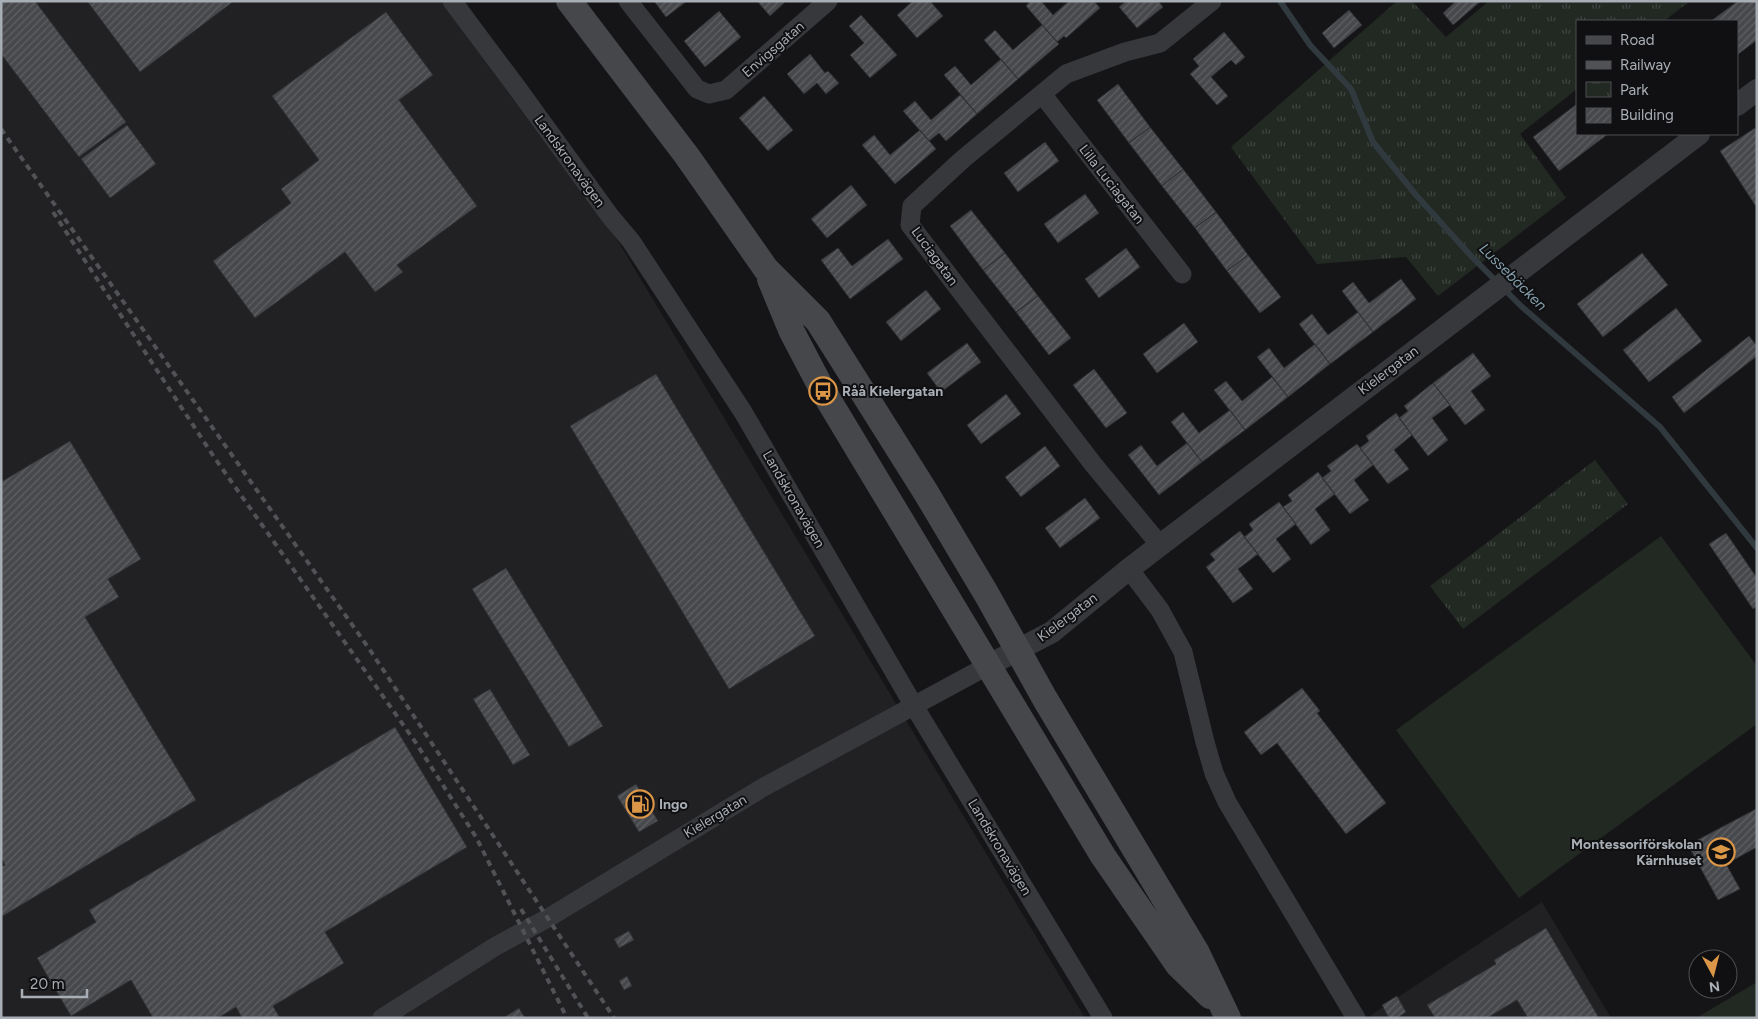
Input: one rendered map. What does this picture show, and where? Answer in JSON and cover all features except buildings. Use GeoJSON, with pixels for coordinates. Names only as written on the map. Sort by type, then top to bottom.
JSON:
{"type":"FeatureCollection","features":[{"type":"Feature","properties":{"kind":"main road"},"geometry":{"type":"LineString","coordinates":[[569,1],[687,156],[766,269],[818,321],[925,491],[1045,699],[1196,953],[1225,1013]]}},
{"type":"Feature","properties":{"kind":"main road"},"geometry":{"type":"LineString","coordinates":[[766,269],[792,332],[823,392],[1103,856],[1178,965],[1225,1013]]}},
{"type":"Feature","properties":{"kind":"street","name":"Landskronavägen"},"geometry":{"type":"LineString","coordinates":[[452,1],[610,216],[631,241],[738,404],[914,706],[1103,1018]]}},
{"type":"Feature","properties":{"kind":"street","name":"Envigsgatan"},"geometry":{"type":"LineString","coordinates":[[628,1],[697,89],[709,94],[726,90],[828,1]]}},
{"type":"Feature","properties":{"kind":"street","name":"Luciagatan"},"geometry":{"type":"LineString","coordinates":[[1160,545],[1094,464],[910,225],[912,206],[964,159],[1066,74],[1125,52],[1160,43],[1212,1]]}},
{"type":"Feature","properties":{"kind":"street"},"geometry":{"type":"LineString","coordinates":[[1738,104],[1757,90]]}},
{"type":"Feature","properties":{"kind":"street","name":"Lilla Luciagatan"},"geometry":{"type":"LineString","coordinates":[[1042,94],[1182,274]]}},
{"type":"Feature","properties":{"kind":"street","name":"Kielergatan"},"geometry":{"type":"LineString","coordinates":[[382,1018],[496,946],[548,918],[762,788],[1052,632],[1129,568],[1698,135]]}},
{"type":"Feature","properties":{"kind":"street"},"geometry":{"type":"LineString","coordinates":[[1129,568],[1160,610],[1183,652],[1204,742],[1214,773],[1227,802],[1356,1018]]}},
{"type":"Feature","properties":{"kind":"shaded area"},"geometry":{"type":"Polygon","coordinates":[[[1,1],[465,1],[518,75],[1085,1018],[1,1018],[1,1]]]}},
{"type":"Feature","properties":{"kind":"shaded area"},"geometry":{"type":"Polygon","coordinates":[[[1542,902],[1611,1018],[1373,1018],[1371,1015],[1542,902]]]}},
{"type":"Feature","properties":{"kind":"green space"},"geometry":{"type":"Polygon","coordinates":[[[1397,1],[1412,1],[1446,37],[1489,1],[1690,1],[1665,20],[1576,20],[1576,90],[1520,134],[1566,198],[1438,296],[1406,257],[1317,264],[1231,147],[1397,1]]]}},
{"type":"Feature","properties":{"kind":"green space"},"geometry":{"type":"Polygon","coordinates":[[[1595,460],[1628,504],[1463,629],[1430,586],[1595,460]]]}},
{"type":"Feature","properties":{"kind":"green space"},"geometry":{"type":"Polygon","coordinates":[[[1661,536],[1757,666],[1757,724],[1519,898],[1396,730],[1661,536]]]}},
{"type":"Feature","properties":{"kind":"green space"},"geometry":{"type":"Polygon","coordinates":[[[1757,982],[1757,1018],[1696,1018],[1728,999],[1738,999],[1738,993],[1757,982]]]}},
{"type":"Feature","properties":{"kind":"waterway","name":"Lussebäcken"},"geometry":{"type":"LineString","coordinates":[[1280,1],[1310,45],[1351,89],[1373,142],[1416,195],[1472,257],[1521,306],[1660,427],[1757,548]]}},
{"type":"Feature","properties":{"kind":"railway"},"geometry":{"type":"LineString","coordinates":[[1,129],[370,650],[614,1018]]}},
{"type":"Feature","properties":{"kind":"railway"},"geometry":{"type":"LineString","coordinates":[[53,212],[214,457],[416,743],[476,837],[567,1018]]}},
{"type":"Feature","properties":{"kind":"railway"},"geometry":{"type":"LineString","coordinates":[[521,909],[588,1018]]}},
{"type":"Feature","properties":{"kind":"place","name":"Råå Kielergatan"},"geometry":{"type":"Point","coordinates":[823,391]}},
{"type":"Feature","properties":{"kind":"place","name":"Ingo"},"geometry":{"type":"Point","coordinates":[640,804]}},
{"type":"Feature","properties":{"kind":"place","name":"Montessoriförskolan Kärnhuset"},"geometry":{"type":"Point","coordinates":[1721,852]}}]}
